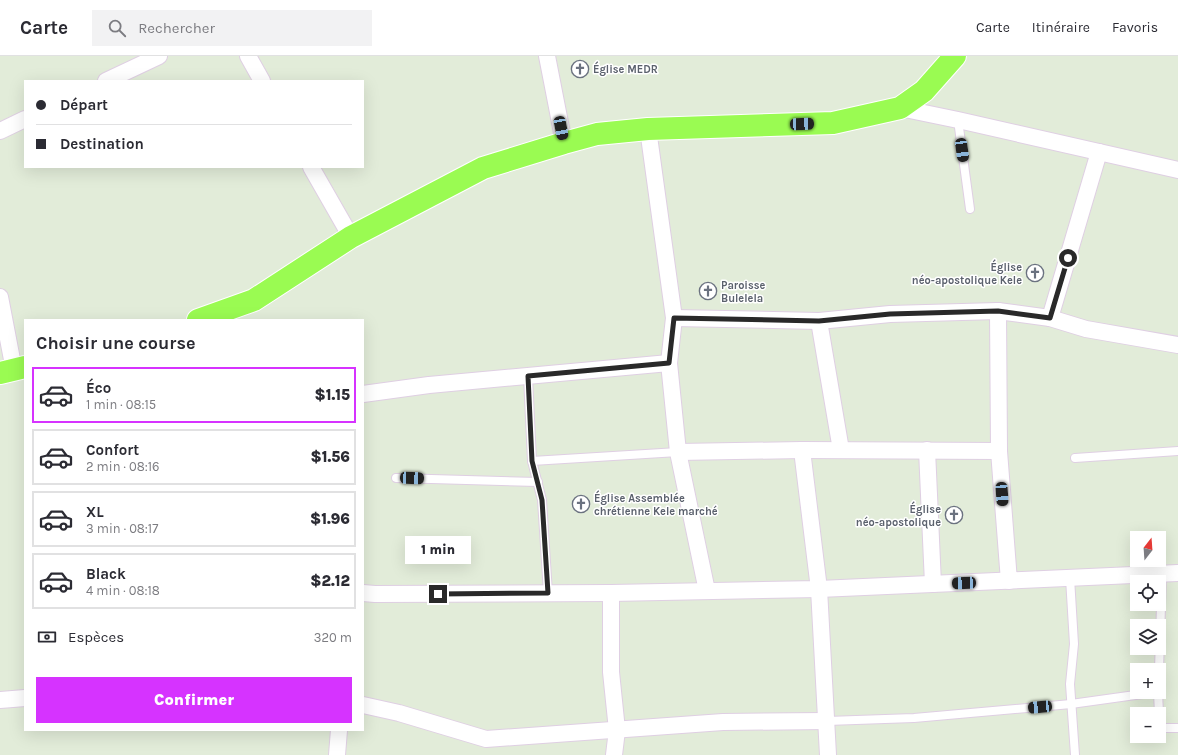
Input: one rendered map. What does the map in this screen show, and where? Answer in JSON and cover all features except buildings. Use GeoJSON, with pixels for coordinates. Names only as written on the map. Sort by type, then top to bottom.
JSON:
{"type":"FeatureCollection","features":[{"type":"Feature","properties":{"kind":"highway"},"geometry":{"type":"LineString","coordinates":[[201,319],[254,300],[351,237],[483,168],[597,134],[648,129],[832,123],[900,108],[924,91],[955,56]]}},
{"type":"Feature","properties":{"kind":"street"},"geometry":{"type":"LineString","coordinates":[[108,80],[159,56]]}},
{"type":"Feature","properties":{"kind":"street"},"geometry":{"type":"LineString","coordinates":[[248,56],[261,80]]}},
{"type":"Feature","properties":{"kind":"street"},"geometry":{"type":"LineString","coordinates":[[547,56],[564,143]]}},
{"type":"Feature","properties":{"kind":"street"},"geometry":{"type":"LineString","coordinates":[[900,108],[1178,170]]}},
{"type":"Feature","properties":{"kind":"street"},"geometry":{"type":"LineString","coordinates":[[0,131],[24,119]]}},
{"type":"Feature","properties":{"kind":"street"},"geometry":{"type":"LineString","coordinates":[[648,129],[674,318],[669,363],[678,452],[707,591]]}},
{"type":"Feature","properties":{"kind":"street"},"geometry":{"type":"LineString","coordinates":[[1050,318],[1099,152]]}},
{"type":"Feature","properties":{"kind":"street"},"geometry":{"type":"LineString","coordinates":[[312,168],[351,237]]}},
{"type":"Feature","properties":{"kind":"street"},"geometry":{"type":"LineString","coordinates":[[0,297],[13,370]]}},
{"type":"Feature","properties":{"kind":"street"},"geometry":{"type":"LineString","coordinates":[[674,318],[819,321],[890,314],[998,311],[1050,318],[1086,329],[1178,345]]}},
{"type":"Feature","properties":{"kind":"street"},"geometry":{"type":"LineString","coordinates":[[998,311],[999,451],[1009,581]]}},
{"type":"Feature","properties":{"kind":"street"},"geometry":{"type":"LineString","coordinates":[[819,321],[841,450]]}},
{"type":"Feature","properties":{"kind":"street"},"geometry":{"type":"LineString","coordinates":[[364,394],[429,385],[669,363]]}},
{"type":"Feature","properties":{"kind":"street"},"geometry":{"type":"LineString","coordinates":[[678,452],[802,450],[999,451]]}},
{"type":"Feature","properties":{"kind":"street"},"geometry":{"type":"LineString","coordinates":[[802,450],[819,589],[828,755]]}},
{"type":"Feature","properties":{"kind":"street"},"geometry":{"type":"LineString","coordinates":[[927,450],[933,584]]}},
{"type":"Feature","properties":{"kind":"street"},"geometry":{"type":"LineString","coordinates":[[364,593],[611,593],[819,589],[1178,572]]}},
{"type":"Feature","properties":{"kind":"street"},"geometry":{"type":"LineString","coordinates":[[611,593],[611,672],[616,730],[614,755]]}},
{"type":"Feature","properties":{"kind":"street"},"geometry":{"type":"LineString","coordinates":[[0,700],[24,698]]}},
{"type":"Feature","properties":{"kind":"street"},"geometry":{"type":"LineString","coordinates":[[364,705],[399,713],[486,739],[723,722],[827,721]]}},
{"type":"Feature","properties":{"kind":"street"},"geometry":{"type":"LineString","coordinates":[[337,755],[339,731]]}},
{"type":"Feature","properties":{"kind":"lane"},"geometry":{"type":"LineString","coordinates":[[958,120],[970,210]]}},
{"type":"Feature","properties":{"kind":"lane"},"geometry":{"type":"LineString","coordinates":[[528,376],[532,461],[542,500],[548,593]]}},
{"type":"Feature","properties":{"kind":"lane"},"geometry":{"type":"LineString","coordinates":[[1075,458],[1178,451]]}},
{"type":"Feature","properties":{"kind":"lane"},"geometry":{"type":"LineString","coordinates":[[532,461],[678,452]]}},
{"type":"Feature","properties":{"kind":"lane"},"geometry":{"type":"LineString","coordinates":[[396,478],[538,482]]}},
{"type":"Feature","properties":{"kind":"lane"},"geometry":{"type":"LineString","coordinates":[[1159,663],[1162,573]]}},
{"type":"Feature","properties":{"kind":"lane"},"geometry":{"type":"LineString","coordinates":[[1070,578],[1074,644],[1070,684],[1075,755]]}},
{"type":"Feature","properties":{"kind":"lane"},"geometry":{"type":"LineString","coordinates":[[827,721],[914,718],[1071,704],[1130,696]]}},
{"type":"Feature","properties":{"kind":"lane"},"geometry":{"type":"LineString","coordinates":[[1166,728],[1178,728]]}},
{"type":"Feature","properties":{"kind":"place","name":"Église MEDR"},"geometry":{"type":"Point","coordinates":[580,69]}},
{"type":"Feature","properties":{"kind":"place","name":"Église néo-apostolique Kele"},"geometry":{"type":"Point","coordinates":[1035,273]}},
{"type":"Feature","properties":{"kind":"place","name":"Paroisse Bulelela"},"geometry":{"type":"Point","coordinates":[708,291]}},
{"type":"Feature","properties":{"kind":"place","name":"Église Assemblée chrétienne Kele marché"},"geometry":{"type":"Point","coordinates":[581,504]}},
{"type":"Feature","properties":{"kind":"place","name":"Église néo-apostolique"},"geometry":{"type":"Point","coordinates":[954,515]}},
{"type":"Feature","properties":{"kind":"route"},"geometry":{"type":"LineString","coordinates":[[438,594],[548,593],[542,500],[532,461],[528,376],[669,363],[674,318],[819,321],[890,314],[998,311],[1050,318],[1068,258]]}}]}
